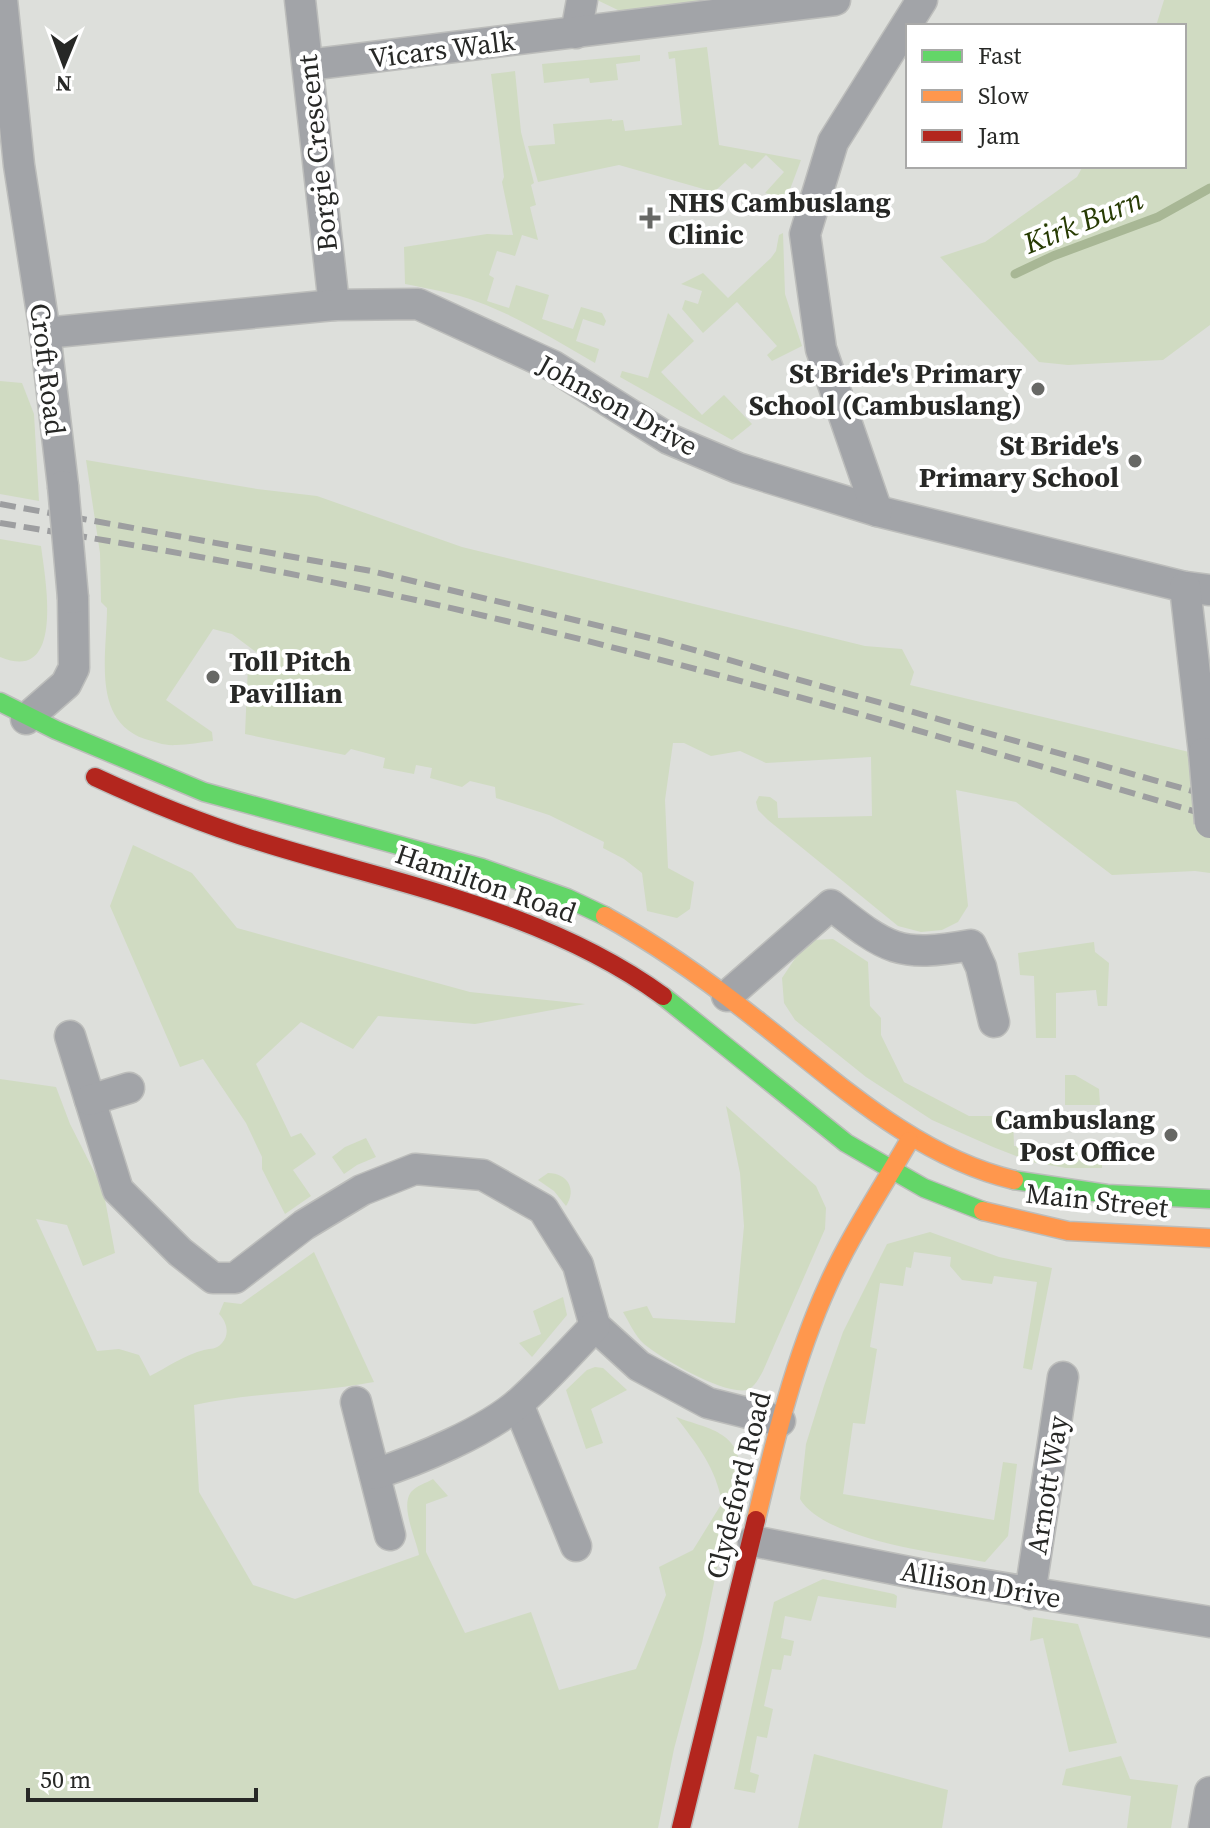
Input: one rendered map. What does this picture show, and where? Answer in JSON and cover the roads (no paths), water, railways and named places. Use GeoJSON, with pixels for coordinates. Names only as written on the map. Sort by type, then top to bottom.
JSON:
{"type":"FeatureCollection","features":[{"type":"Feature","properties":{"kind":"main road","name":"Hamilton Road"},"geometry":{"type":"LineString","coordinates":[[0,702],[20,722],[53,746]]}},
{"type":"Feature","properties":{"kind":"main road","name":"Hamilton Road"},"geometry":{"type":"LineString","coordinates":[[20,722],[220,797],[454,857],[529,882],[605,914],[667,951],[890,1124],[911,1136]]}},
{"type":"Feature","properties":{"kind":"main road","name":"Hamilton Road"},"geometry":{"type":"LineString","coordinates":[[79,769],[150,805],[209,826],[473,903],[573,943],[632,975],[844,1142],[892,1171]]}},
{"type":"Feature","properties":{"kind":"main road","name":"Clydeford Road"},"geometry":{"type":"LineString","coordinates":[[681,1828],[780,1421],[807,1334],[829,1282],[911,1136]]}},
{"type":"Feature","properties":{"kind":"main road","name":"Main Street"},"geometry":{"type":"LineString","coordinates":[[911,1136],[942,1153],[978,1167],[1051,1189],[1210,1199]]}},
{"type":"Feature","properties":{"kind":"main road","name":"Main Street"},"geometry":{"type":"LineString","coordinates":[[892,1171],[948,1198],[1016,1221],[1068,1231],[1210,1238]]}},
{"type":"Feature","properties":{"kind":"street","name":"Croft Road"},"geometry":{"type":"LineString","coordinates":[[2,0],[9,166],[45,333],[73,598],[74,668],[66,684],[20,722]]}},
{"type":"Feature","properties":{"kind":"street","name":"Borgie Crescent"},"geometry":{"type":"LineString","coordinates":[[300,0],[334,305]]}},
{"type":"Feature","properties":{"kind":"street"},"geometry":{"type":"LineString","coordinates":[[576,33],[582,0]]}},
{"type":"Feature","properties":{"kind":"street","name":"Vicars Walk"},"geometry":{"type":"LineString","coordinates":[[308,65],[576,33],[777,4],[835,0]]}},
{"type":"Feature","properties":{"kind":"street"},"geometry":{"type":"LineString","coordinates":[[907,24],[922,0]]}},
{"type":"Feature","properties":{"kind":"street"},"geometry":{"type":"LineString","coordinates":[[877,511],[821,349],[805,234],[833,142],[906,26]]}},
{"type":"Feature","properties":{"kind":"street","name":"Johnson Drive"},"geometry":{"type":"LineString","coordinates":[[45,333],[334,305],[418,304],[553,366],[669,439],[738,468],[877,511],[1198,589]]}},
{"type":"Feature","properties":{"kind":"street"},"geometry":{"type":"LineString","coordinates":[[1198,589],[1204,753],[1210,823]]}},
{"type":"Feature","properties":{"kind":"street"},"geometry":{"type":"LineString","coordinates":[[727,996],[831,905],[871,937],[903,951],[938,951],[971,945],[981,967],[994,1022]]}},
{"type":"Feature","properties":{"kind":"street"},"geometry":{"type":"LineString","coordinates":[[70,1036],[118,1190],[180,1252],[213,1278],[235,1278],[304,1225],[350,1197],[415,1169],[483,1175],[543,1209],[578,1265],[595,1326],[639,1366],[708,1403],[780,1421]]}},
{"type":"Feature","properties":{"kind":"street"},"geometry":{"type":"LineString","coordinates":[[90,1100],[129,1088]]}},
{"type":"Feature","properties":{"kind":"street"},"geometry":{"type":"LineString","coordinates":[[375,1474],[414,1461],[518,1404],[595,1326]]}},
{"type":"Feature","properties":{"kind":"street","name":"Arnott Way"},"geometry":{"type":"LineString","coordinates":[[1030,1594],[1063,1377]]}},
{"type":"Feature","properties":{"kind":"street"},"geometry":{"type":"LineString","coordinates":[[356,1402],[390,1535]]}},
{"type":"Feature","properties":{"kind":"street"},"geometry":{"type":"LineString","coordinates":[[518,1404],[576,1546]]}},
{"type":"Feature","properties":{"kind":"street","name":"Allison Drive"},"geometry":{"type":"LineString","coordinates":[[753,1541],[1030,1594],[1210,1622]]}},
{"type":"Feature","properties":{"kind":"street"},"geometry":{"type":"LineString","coordinates":[[1204,1828],[1210,1792]]}},
{"type":"Feature","properties":{"kind":"waterway","name":"Kirk Burn"},"geometry":{"type":"LineString","coordinates":[[1015,274],[1053,256],[1158,217],[1210,188]]}},
{"type":"Feature","properties":{"kind":"railway"},"geometry":{"type":"LineString","coordinates":[[0,504],[371,571],[662,641],[1210,796]]}},
{"type":"Feature","properties":{"kind":"railway"},"geometry":{"type":"LineString","coordinates":[[0,523],[278,571],[476,614],[792,695],[1210,816]]}},
{"type":"Feature","properties":{"kind":"place","name":"NHS Cambuslang Clinic"},"geometry":{"type":"Point","coordinates":[650,218]}},
{"type":"Feature","properties":{"kind":"place","name":"St Bride's Primary School (Cambuslang)"},"geometry":{"type":"Point","coordinates":[1038,389]}},
{"type":"Feature","properties":{"kind":"place","name":"St Bride's Primary School"},"geometry":{"type":"Point","coordinates":[1135,461]}},
{"type":"Feature","properties":{"kind":"place","name":"Toll Pitch Pavillian"},"geometry":{"type":"Point","coordinates":[213,677]}},
{"type":"Feature","properties":{"kind":"place","name":"Cambuslang Post Office"},"geometry":{"type":"Point","coordinates":[1171,1135]}}]}
